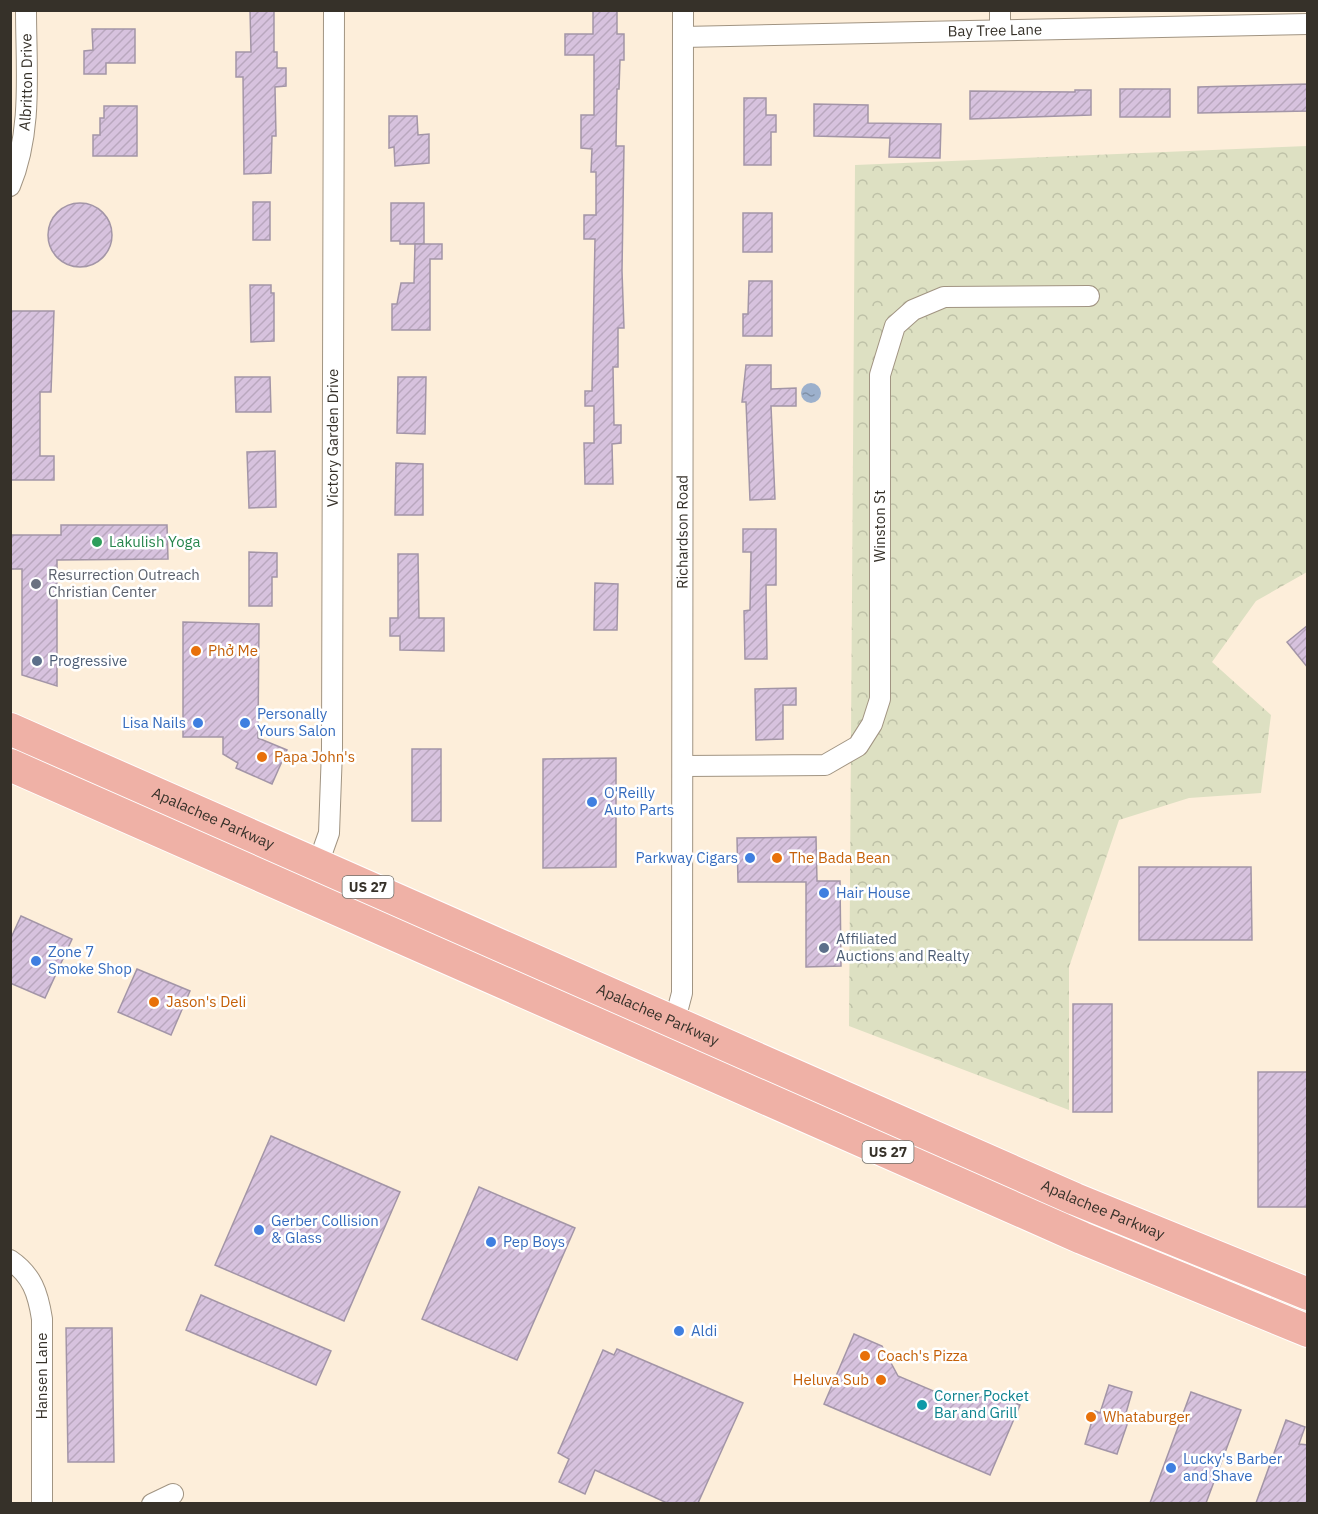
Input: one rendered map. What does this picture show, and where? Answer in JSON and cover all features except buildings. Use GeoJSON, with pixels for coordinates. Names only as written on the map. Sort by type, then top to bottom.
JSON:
{"type":"FeatureCollection","features":[{"type":"Feature","properties":{"kind":"main road","name":"Apalachee Parkway"},"geometry":{"type":"LineString","coordinates":[[10,729],[1085,1203],[1308,1294]]}},
{"type":"Feature","properties":{"kind":"main road"},"geometry":{"type":"LineString","coordinates":[[40,742],[50,782],[63,773],[102,770]]}},
{"type":"Feature","properties":{"kind":"main road","name":"Apalachee Parkway"},"geometry":{"type":"LineString","coordinates":[[10,765],[1082,1238],[1308,1331]]}},
{"type":"Feature","properties":{"kind":"main road"},"geometry":{"type":"LineString","coordinates":[[270,880],[300,877],[318,864]]}},
{"type":"Feature","properties":{"kind":"street","name":"Albritton Drive"},"geometry":{"type":"LineString","coordinates":[[10,186],[21,156],[26,127],[26,10]]}},
{"type":"Feature","properties":{"kind":"street","name":"Victory Garden Drive"},"geometry":{"type":"LineString","coordinates":[[318,864],[329,833],[332,750],[334,10]]}},
{"type":"Feature","properties":{"kind":"street","name":"Richardson Road"},"geometry":{"type":"LineString","coordinates":[[666,1054],[682,993],[683,10]]}},
{"type":"Feature","properties":{"kind":"street"},"geometry":{"type":"LineString","coordinates":[[1000,10],[1000,30]]}},
{"type":"Feature","properties":{"kind":"street","name":"Bay Tree Lane"},"geometry":{"type":"LineString","coordinates":[[683,37],[1308,24]]}},
{"type":"Feature","properties":{"kind":"street","name":"Winston St"},"geometry":{"type":"LineString","coordinates":[[683,766],[825,765],[858,746],[872,724],[880,699],[880,375],[895,326],[913,310],[944,297],[1089,296]]}},
{"type":"Feature","properties":{"kind":"street","name":"Hansen Lane"},"geometry":{"type":"LineString","coordinates":[[10,1260],[28,1275],[39,1297],[42,1319],[42,1503]]}},
{"type":"Feature","properties":{"kind":"street"},"geometry":{"type":"LineString","coordinates":[[152,1503],[173,1494]]}},
{"type":"Feature","properties":{"kind":"green space"},"geometry":{"type":"Polygon","coordinates":[[[1307,146],[1307,572],[1256,601],[1212,662],[1271,715],[1261,793],[1189,798],[1119,820],[1069,967],[1069,1110],[849,1026],[855,165],[1307,146]]]}},
{"type":"Feature","properties":{"kind":"water"},"geometry":{"type":"Polygon","coordinates":[[[807,383],[815,383],[821,389],[821,397],[815,403],[807,403],[801,397],[801,389],[807,383]]]}},
{"type":"Feature","properties":{"kind":"place","name":"Lakulish Yoga"},"geometry":{"type":"Point","coordinates":[97,542]}},
{"type":"Feature","properties":{"kind":"place","name":"Resurrection Outreach Christian Center"},"geometry":{"type":"Point","coordinates":[36,584]}},
{"type":"Feature","properties":{"kind":"place","name":"Phở Me"},"geometry":{"type":"Point","coordinates":[196,651]}},
{"type":"Feature","properties":{"kind":"place","name":"Progressive"},"geometry":{"type":"Point","coordinates":[37,661]}},
{"type":"Feature","properties":{"kind":"place","name":"Lisa Nails"},"geometry":{"type":"Point","coordinates":[198,723]}},
{"type":"Feature","properties":{"kind":"place","name":"Personally Yours Salon"},"geometry":{"type":"Point","coordinates":[245,723]}},
{"type":"Feature","properties":{"kind":"place","name":"Papa John's"},"geometry":{"type":"Point","coordinates":[262,757]}},
{"type":"Feature","properties":{"kind":"place","name":"O'Reilly Auto Parts"},"geometry":{"type":"Point","coordinates":[592,802]}},
{"type":"Feature","properties":{"kind":"place","name":"Parkway Cigars"},"geometry":{"type":"Point","coordinates":[750,858]}},
{"type":"Feature","properties":{"kind":"place","name":"The Bada Bean"},"geometry":{"type":"Point","coordinates":[777,858]}},
{"type":"Feature","properties":{"kind":"place","name":"Hair House"},"geometry":{"type":"Point","coordinates":[824,893]}},
{"type":"Feature","properties":{"kind":"place","name":"Affiliated Auctions and Realty"},"geometry":{"type":"Point","coordinates":[824,948]}},
{"type":"Feature","properties":{"kind":"place","name":"Zone 7 Smoke Shop"},"geometry":{"type":"Point","coordinates":[36,961]}},
{"type":"Feature","properties":{"kind":"place","name":"Jason's Deli"},"geometry":{"type":"Point","coordinates":[154,1002]}},
{"type":"Feature","properties":{"kind":"place","name":"Gerber Collision & Glass"},"geometry":{"type":"Point","coordinates":[259,1230]}},
{"type":"Feature","properties":{"kind":"place","name":"Pep Boys"},"geometry":{"type":"Point","coordinates":[491,1242]}},
{"type":"Feature","properties":{"kind":"place","name":"Aldi"},"geometry":{"type":"Point","coordinates":[679,1331]}},
{"type":"Feature","properties":{"kind":"place","name":"Coach's Pizza"},"geometry":{"type":"Point","coordinates":[865,1356]}},
{"type":"Feature","properties":{"kind":"place","name":"Heluva Sub"},"geometry":{"type":"Point","coordinates":[881,1380]}},
{"type":"Feature","properties":{"kind":"place","name":"Corner Pocket Bar and Grill"},"geometry":{"type":"Point","coordinates":[922,1405]}},
{"type":"Feature","properties":{"kind":"place","name":"Whataburger"},"geometry":{"type":"Point","coordinates":[1091,1417]}},
{"type":"Feature","properties":{"kind":"place","name":"Lucky's Barber and Shave"},"geometry":{"type":"Point","coordinates":[1171,1468]}}]}
